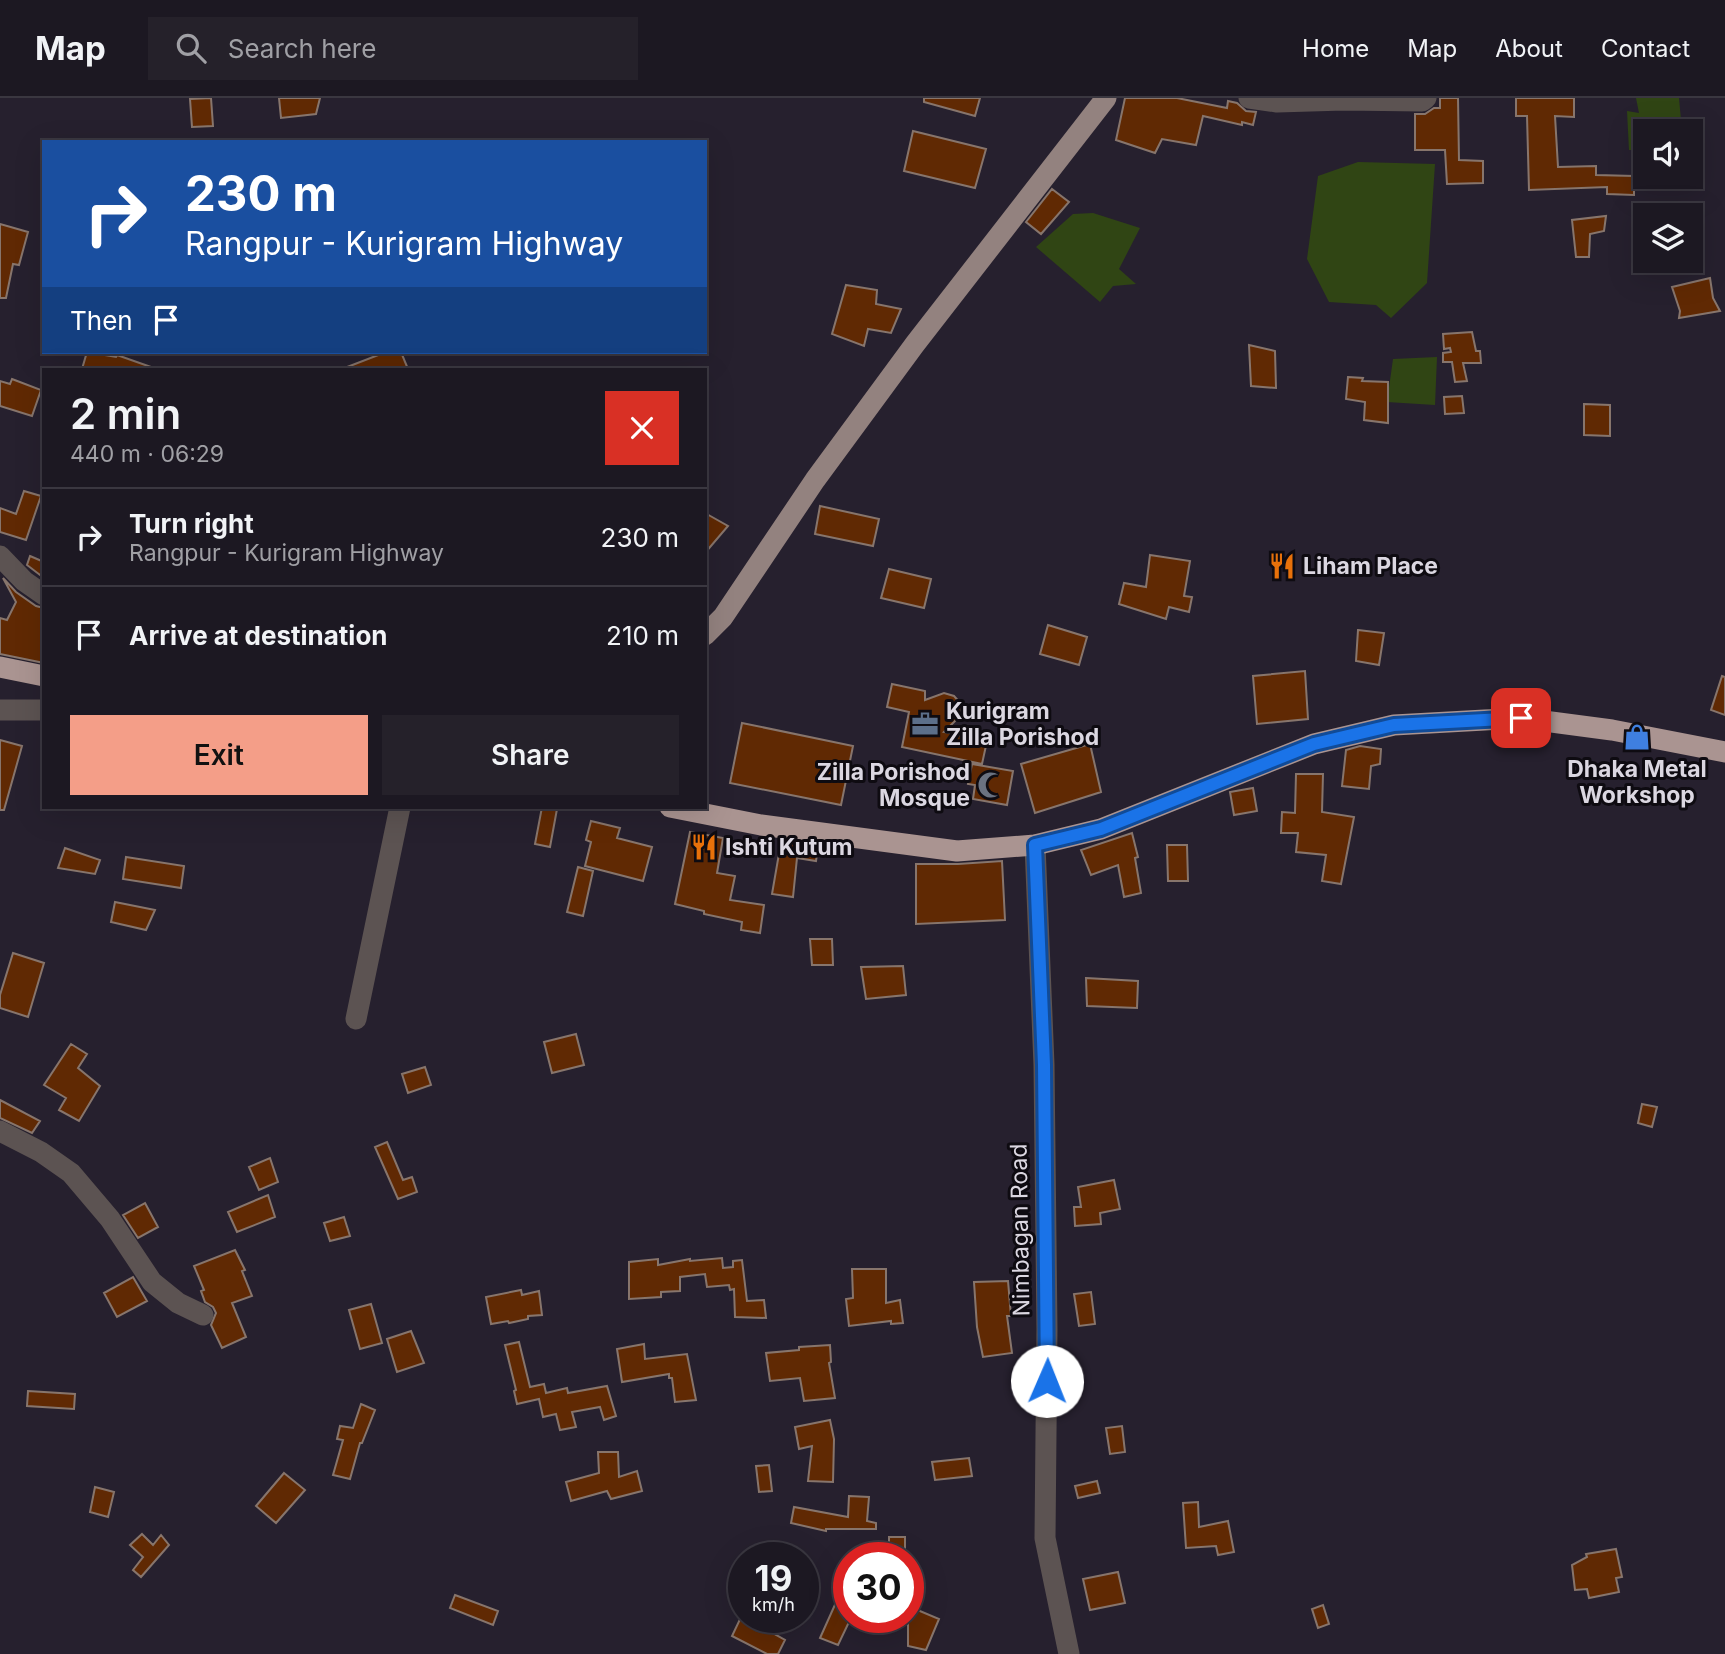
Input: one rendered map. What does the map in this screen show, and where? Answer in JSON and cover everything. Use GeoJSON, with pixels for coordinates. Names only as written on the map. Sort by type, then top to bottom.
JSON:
{"type":"FeatureCollection","features":[{"type":"Feature","properties":{"kind":"highway"},"geometry":{"type":"LineString","coordinates":[[0,667],[42,676]]}},
{"type":"Feature","properties":{"kind":"highway"},"geometry":{"type":"LineString","coordinates":[[680,809],[761,825],[957,851],[1035,845],[1101,829],[1314,744],[1394,725],[1521,718],[1612,730],[1725,752]]}},
{"type":"Feature","properties":{"kind":"main road"},"geometry":{"type":"LineString","coordinates":[[707,633],[723,617],[815,480],[915,344],[1106,98]]}},
{"type":"Feature","properties":{"kind":"street"},"geometry":{"type":"LineString","coordinates":[[1249,98],[1277,102],[1422,101],[1426,98]]}},
{"type":"Feature","properties":{"kind":"street"},"geometry":{"type":"LineString","coordinates":[[0,556],[24,581],[42,594]]}},
{"type":"Feature","properties":{"kind":"street"},"geometry":{"type":"LineString","coordinates":[[0,710],[42,710]]}},
{"type":"Feature","properties":{"kind":"street"},"geometry":{"type":"LineString","coordinates":[[356,1019],[400,809]]}},
{"type":"Feature","properties":{"kind":"street","name":"Nimbagan Road"},"geometry":{"type":"LineString","coordinates":[[1035,845],[1044,1065],[1047,1329],[1045,1538],[1069,1654]]}},
{"type":"Feature","properties":{"kind":"street"},"geometry":{"type":"LineString","coordinates":[[0,1131],[41,1152],[71,1173],[110,1219],[152,1282],[178,1303],[203,1315]]}},
{"type":"Feature","properties":{"kind":"green space"},"geometry":{"type":"Polygon","coordinates":[[[1636,98],[1679,98],[1681,119],[1633,119],[1633,150],[1629,150],[1627,111],[1639,113],[1636,98]]]}},
{"type":"Feature","properties":{"kind":"green space"},"geometry":{"type":"Polygon","coordinates":[[[1358,162],[1435,164],[1427,283],[1391,318],[1376,305],[1329,302],[1307,259],[1318,176],[1358,162]]]}},
{"type":"Feature","properties":{"kind":"green space"},"geometry":{"type":"Polygon","coordinates":[[[1093,213],[1140,228],[1119,269],[1136,284],[1113,286],[1100,302],[1036,247],[1073,214],[1093,213]]]}},
{"type":"Feature","properties":{"kind":"green space"},"geometry":{"type":"Polygon","coordinates":[[[1437,357],[1435,405],[1387,402],[1393,359],[1437,357]]]}},
{"type":"Feature","properties":{"kind":"building"},"geometry":{"type":"Polygon","coordinates":[[[211,98],[213,126],[192,127],[190,99],[211,98]]]}},
{"type":"Feature","properties":{"kind":"building"},"geometry":{"type":"Polygon","coordinates":[[[279,98],[320,98],[316,114],[281,118],[279,98]]]}},
{"type":"Feature","properties":{"kind":"building"},"geometry":{"type":"Polygon","coordinates":[[[924,98],[980,98],[975,116],[924,102],[924,98]]]}},
{"type":"Feature","properties":{"kind":"building"},"geometry":{"type":"Polygon","coordinates":[[[1125,98],[1177,98],[1227,108],[1228,101],[1237,103],[1246,111],[1256,112],[1253,125],[1203,116],[1196,145],[1162,139],[1155,153],[1116,140],[1125,98]]]}},
{"type":"Feature","properties":{"kind":"building"},"geometry":{"type":"Polygon","coordinates":[[[1440,98],[1458,98],[1459,160],[1483,161],[1483,183],[1447,184],[1445,150],[1415,150],[1415,114],[1425,114],[1434,108],[1440,108],[1440,98]]]}},
{"type":"Feature","properties":{"kind":"building"},"geometry":{"type":"Polygon","coordinates":[[[1516,98],[1574,98],[1574,117],[1555,116],[1558,167],[1596,166],[1596,175],[1633,176],[1634,195],[1607,194],[1607,187],[1529,190],[1527,116],[1516,116],[1516,98]]]}},
{"type":"Feature","properties":{"kind":"building"},"geometry":{"type":"Polygon","coordinates":[[[913,131],[986,149],[975,188],[904,171],[913,131]]]}},
{"type":"Feature","properties":{"kind":"building"},"geometry":{"type":"Polygon","coordinates":[[[1052,189],[1069,202],[1041,234],[1026,222],[1052,189]]]}},
{"type":"Feature","properties":{"kind":"building"},"geometry":{"type":"Polygon","coordinates":[[[1606,216],[1604,231],[1590,234],[1589,257],[1576,257],[1572,220],[1606,216]]]}},
{"type":"Feature","properties":{"kind":"building"},"geometry":{"type":"Polygon","coordinates":[[[0,224],[28,232],[19,265],[13,264],[6,298],[0,298],[0,224]]]}},
{"type":"Feature","properties":{"kind":"building"},"geometry":{"type":"Polygon","coordinates":[[[1710,278],[1713,298],[1720,311],[1679,318],[1680,311],[1672,287],[1710,278]]]}},
{"type":"Feature","properties":{"kind":"building"},"geometry":{"type":"Polygon","coordinates":[[[846,285],[877,290],[876,304],[901,309],[891,333],[868,329],[864,346],[832,334],[846,285]]]}},
{"type":"Feature","properties":{"kind":"building"},"geometry":{"type":"Polygon","coordinates":[[[1472,332],[1476,351],[1480,351],[1481,363],[1463,363],[1467,381],[1455,382],[1452,362],[1443,362],[1443,353],[1451,352],[1450,348],[1444,349],[1443,334],[1472,332]]]}},
{"type":"Feature","properties":{"kind":"building"},"geometry":{"type":"Polygon","coordinates":[[[1249,345],[1275,351],[1276,388],[1251,386],[1249,345]]]}},
{"type":"Feature","properties":{"kind":"building"},"geometry":{"type":"Polygon","coordinates":[[[86,354],[117,355],[151,367],[151,368],[82,368],[86,354]]]}},
{"type":"Feature","properties":{"kind":"building"},"geometry":{"type":"Polygon","coordinates":[[[381,354],[402,354],[408,368],[345,368],[381,354]]]}},
{"type":"Feature","properties":{"kind":"building"},"geometry":{"type":"Polygon","coordinates":[[[1348,377],[1363,378],[1362,381],[1388,382],[1388,423],[1364,420],[1365,402],[1346,399],[1348,377]]]}},
{"type":"Feature","properties":{"kind":"building"},"geometry":{"type":"Polygon","coordinates":[[[12,379],[41,390],[32,416],[0,406],[0,381],[10,384],[12,379]]]}},
{"type":"Feature","properties":{"kind":"building"},"geometry":{"type":"Polygon","coordinates":[[[1462,396],[1464,413],[1445,414],[1444,397],[1462,396]]]}},
{"type":"Feature","properties":{"kind":"building"},"geometry":{"type":"Polygon","coordinates":[[[1584,404],[1610,405],[1610,436],[1584,435],[1584,404]]]}},
{"type":"Feature","properties":{"kind":"building"},"geometry":{"type":"Polygon","coordinates":[[[24,491],[41,496],[26,540],[0,532],[0,508],[16,514],[24,491]]]}},
{"type":"Feature","properties":{"kind":"building"},"geometry":{"type":"Polygon","coordinates":[[[820,506],[879,519],[873,546],[815,534],[820,506]]]}},
{"type":"Feature","properties":{"kind":"building"},"geometry":{"type":"Polygon","coordinates":[[[707,514],[728,526],[707,551],[707,514]]]}},
{"type":"Feature","properties":{"kind":"building"},"geometry":{"type":"Polygon","coordinates":[[[1150,555],[1190,561],[1184,596],[1192,597],[1189,612],[1169,607],[1166,619],[1119,604],[1124,583],[1146,587],[1150,555]]]}},
{"type":"Feature","properties":{"kind":"building"},"geometry":{"type":"Polygon","coordinates":[[[30,556],[42,561],[42,576],[27,565],[30,556]]]}},
{"type":"Feature","properties":{"kind":"building"},"geometry":{"type":"Polygon","coordinates":[[[889,569],[931,579],[924,608],[881,598],[889,569]]]}},
{"type":"Feature","properties":{"kind":"building"},"geometry":{"type":"Polygon","coordinates":[[[3,578],[16,592],[42,608],[42,663],[0,654],[0,618],[7,620],[16,602],[3,578]]]}},
{"type":"Feature","properties":{"kind":"building"},"geometry":{"type":"Polygon","coordinates":[[[1048,625],[1087,637],[1079,665],[1040,654],[1048,625]]]}},
{"type":"Feature","properties":{"kind":"building"},"geometry":{"type":"Polygon","coordinates":[[[1358,630],[1384,633],[1379,665],[1356,661],[1358,630]]]}},
{"type":"Feature","properties":{"kind":"building"},"geometry":{"type":"Polygon","coordinates":[[[1305,671],[1308,719],[1257,724],[1253,676],[1305,671]]]}},
{"type":"Feature","properties":{"kind":"building"},"geometry":{"type":"Polygon","coordinates":[[[1722,676],[1725,677],[1725,715],[1711,710],[1722,676]]]}},
{"type":"Feature","properties":{"kind":"building","name":"Kurigram Zilla Porishod"},"geometry":{"type":"Polygon","coordinates":[[[892,684],[925,691],[925,700],[944,693],[954,696],[962,705],[960,716],[944,732],[987,741],[982,764],[902,747],[909,712],[887,707],[892,684]]]}},
{"type":"Feature","properties":{"kind":"building"},"geometry":{"type":"Polygon","coordinates":[[[742,723],[853,746],[841,805],[730,783],[742,723]]]}},
{"type":"Feature","properties":{"kind":"building"},"geometry":{"type":"Polygon","coordinates":[[[0,740],[22,746],[4,810],[0,810],[0,740]]]}},
{"type":"Feature","properties":{"kind":"building"},"geometry":{"type":"Polygon","coordinates":[[[1090,744],[1101,792],[1035,813],[1021,764],[1090,744]]]}},
{"type":"Feature","properties":{"kind":"building"},"geometry":{"type":"Polygon","coordinates":[[[1360,746],[1381,749],[1380,764],[1371,766],[1369,789],[1342,786],[1346,750],[1360,746]]]}},
{"type":"Feature","properties":{"kind":"building","name":"Zilla Porishod Mosque"},"geometry":{"type":"Polygon","coordinates":[[[972,764],[1013,771],[1007,805],[973,799],[975,785],[968,784],[972,764]]]}},
{"type":"Feature","properties":{"kind":"building"},"geometry":{"type":"Polygon","coordinates":[[[1296,774],[1323,774],[1322,812],[1354,817],[1341,884],[1322,881],[1326,855],[1296,852],[1298,833],[1281,833],[1282,812],[1295,813],[1296,774]]]}},
{"type":"Feature","properties":{"kind":"building"},"geometry":{"type":"Polygon","coordinates":[[[1253,788],[1257,811],[1234,815],[1230,792],[1253,788]]]}},
{"type":"Feature","properties":{"kind":"building"},"geometry":{"type":"Polygon","coordinates":[[[542,809],[557,809],[550,847],[535,844],[542,809]]]}},
{"type":"Feature","properties":{"kind":"building"},"geometry":{"type":"Polygon","coordinates":[[[591,821],[620,828],[617,838],[652,847],[643,881],[585,866],[591,842],[586,840],[591,821]]]}},
{"type":"Feature","properties":{"kind":"building"},"geometry":{"type":"Polygon","coordinates":[[[690,832],[723,838],[717,873],[735,876],[730,900],[764,905],[760,933],[741,930],[742,922],[704,914],[704,911],[675,904],[690,832]]]}},
{"type":"Feature","properties":{"kind":"building"},"geometry":{"type":"Polygon","coordinates":[[[1132,833],[1138,857],[1135,858],[1141,893],[1124,897],[1118,865],[1091,875],[1081,850],[1132,833]]]}},
{"type":"Feature","properties":{"kind":"building"},"geometry":{"type":"Polygon","coordinates":[[[781,842],[818,847],[816,861],[797,858],[793,897],[772,894],[781,842]]]}},
{"type":"Feature","properties":{"kind":"building"},"geometry":{"type":"Polygon","coordinates":[[[1167,845],[1187,845],[1188,881],[1168,881],[1167,845]]]}},
{"type":"Feature","properties":{"kind":"building"},"geometry":{"type":"Polygon","coordinates":[[[65,848],[100,860],[95,874],[58,868],[65,848]]]}},
{"type":"Feature","properties":{"kind":"building"},"geometry":{"type":"Polygon","coordinates":[[[126,857],[184,866],[181,888],[123,879],[126,857]]]}},
{"type":"Feature","properties":{"kind":"building"},"geometry":{"type":"Polygon","coordinates":[[[1002,861],[1005,920],[916,924],[916,864],[1002,861]]]}},
{"type":"Feature","properties":{"kind":"building"},"geometry":{"type":"Polygon","coordinates":[[[578,867],[593,871],[583,916],[567,912],[578,867]]]}},
{"type":"Feature","properties":{"kind":"building"},"geometry":{"type":"Polygon","coordinates":[[[115,902],[155,910],[146,930],[111,922],[115,902]]]}},
{"type":"Feature","properties":{"kind":"building"},"geometry":{"type":"Polygon","coordinates":[[[810,939],[832,939],[833,965],[812,965],[810,939]]]}},
{"type":"Feature","properties":{"kind":"building"},"geometry":{"type":"Polygon","coordinates":[[[13,953],[44,963],[28,1017],[0,1008],[0,995],[13,953]]]}},
{"type":"Feature","properties":{"kind":"building"},"geometry":{"type":"Polygon","coordinates":[[[903,966],[906,995],[866,999],[861,967],[903,966]]]}},
{"type":"Feature","properties":{"kind":"building"},"geometry":{"type":"Polygon","coordinates":[[[1086,978],[1138,981],[1137,1008],[1087,1006],[1086,978]]]}},
{"type":"Feature","properties":{"kind":"building"},"geometry":{"type":"Polygon","coordinates":[[[576,1034],[584,1065],[552,1073],[544,1042],[576,1034]]]}},
{"type":"Feature","properties":{"kind":"building"},"geometry":{"type":"Polygon","coordinates":[[[71,1044],[87,1054],[78,1068],[100,1086],[79,1121],[59,1110],[66,1098],[44,1085],[71,1044]]]}},
{"type":"Feature","properties":{"kind":"building"},"geometry":{"type":"Polygon","coordinates":[[[425,1067],[431,1085],[408,1093],[402,1074],[425,1067]]]}},
{"type":"Feature","properties":{"kind":"building"},"geometry":{"type":"Polygon","coordinates":[[[0,1100],[40,1121],[32,1133],[0,1118],[0,1100]]]}},
{"type":"Feature","properties":{"kind":"building"},"geometry":{"type":"Polygon","coordinates":[[[1642,1104],[1657,1107],[1652,1127],[1638,1123],[1642,1104]]]}},
{"type":"Feature","properties":{"kind":"building"},"geometry":{"type":"Polygon","coordinates":[[[387,1142],[403,1180],[412,1177],[417,1192],[398,1199],[375,1147],[387,1142]]]}},
{"type":"Feature","properties":{"kind":"building"},"geometry":{"type":"Polygon","coordinates":[[[270,1158],[278,1182],[259,1190],[249,1167],[270,1158]]]}},
{"type":"Feature","properties":{"kind":"building"},"geometry":{"type":"Polygon","coordinates":[[[1114,1180],[1120,1209],[1100,1213],[1101,1224],[1075,1226],[1074,1207],[1081,1207],[1078,1187],[1114,1180]]]}},
{"type":"Feature","properties":{"kind":"building"},"geometry":{"type":"Polygon","coordinates":[[[268,1195],[275,1217],[237,1232],[228,1212],[268,1195]]]}},
{"type":"Feature","properties":{"kind":"building"},"geometry":{"type":"Polygon","coordinates":[[[145,1203],[158,1227],[138,1238],[123,1215],[145,1203]]]}},
{"type":"Feature","properties":{"kind":"building"},"geometry":{"type":"Polygon","coordinates":[[[344,1217],[350,1236],[330,1241],[324,1223],[344,1217]]]}},
{"type":"Feature","properties":{"kind":"building"},"geometry":{"type":"Polygon","coordinates":[[[235,1250],[245,1270],[242,1271],[252,1296],[232,1303],[246,1337],[222,1348],[211,1325],[216,1313],[213,1307],[205,1302],[201,1291],[204,1290],[194,1266],[235,1250]]]}},
{"type":"Feature","properties":{"kind":"building"},"geometry":{"type":"Polygon","coordinates":[[[722,1258],[723,1268],[733,1267],[733,1261],[742,1260],[747,1301],[764,1300],[766,1318],[735,1317],[734,1289],[730,1290],[729,1285],[707,1287],[705,1274],[680,1277],[680,1291],[661,1292],[661,1297],[629,1299],[629,1262],[658,1259],[658,1265],[690,1259],[722,1258]]]}},
{"type":"Feature","properties":{"kind":"building"},"geometry":{"type":"Polygon","coordinates":[[[852,1269],[886,1269],[886,1303],[900,1300],[903,1323],[891,1324],[891,1321],[849,1326],[846,1299],[853,1298],[852,1269]]]}},
{"type":"Feature","properties":{"kind":"building"},"geometry":{"type":"Polygon","coordinates":[[[133,1277],[147,1301],[117,1317],[104,1293],[133,1277]]]}},
{"type":"Feature","properties":{"kind":"building"},"geometry":{"type":"Polygon","coordinates":[[[1008,1281],[1011,1316],[1007,1316],[1012,1353],[983,1357],[977,1327],[974,1282],[1008,1281]]]}},
{"type":"Feature","properties":{"kind":"building"},"geometry":{"type":"Polygon","coordinates":[[[521,1290],[522,1295],[539,1291],[542,1315],[528,1316],[528,1319],[509,1323],[491,1324],[486,1297],[521,1290]]]}},
{"type":"Feature","properties":{"kind":"building"},"geometry":{"type":"Polygon","coordinates":[[[1091,1292],[1095,1324],[1079,1326],[1074,1294],[1091,1292]]]}},
{"type":"Feature","properties":{"kind":"building"},"geometry":{"type":"Polygon","coordinates":[[[371,1304],[382,1343],[360,1349],[349,1310],[371,1304]]]}},
{"type":"Feature","properties":{"kind":"building"},"geometry":{"type":"Polygon","coordinates":[[[411,1331],[424,1363],[397,1372],[387,1339],[411,1331]]]}},
{"type":"Feature","properties":{"kind":"building"},"geometry":{"type":"Polygon","coordinates":[[[519,1342],[530,1387],[544,1384],[546,1393],[567,1388],[568,1393],[607,1386],[616,1416],[604,1420],[600,1407],[572,1412],[576,1427],[560,1430],[556,1414],[543,1417],[539,1399],[517,1404],[505,1345],[519,1342]]]}},
{"type":"Feature","properties":{"kind":"building"},"geometry":{"type":"Polygon","coordinates":[[[644,1344],[645,1359],[687,1354],[696,1400],[675,1402],[669,1374],[622,1382],[617,1349],[644,1344]]]}},
{"type":"Feature","properties":{"kind":"building"},"geometry":{"type":"Polygon","coordinates":[[[830,1345],[829,1363],[835,1398],[804,1401],[800,1378],[770,1381],[766,1353],[830,1345]]]}},
{"type":"Feature","properties":{"kind":"building"},"geometry":{"type":"Polygon","coordinates":[[[28,1391],[75,1394],[74,1409],[27,1406],[28,1391]]]}},
{"type":"Feature","properties":{"kind":"building"},"geometry":{"type":"Polygon","coordinates":[[[361,1404],[375,1410],[360,1443],[350,1479],[333,1475],[343,1440],[337,1439],[340,1426],[353,1428],[361,1404]]]}},
{"type":"Feature","properties":{"kind":"building"},"geometry":{"type":"Polygon","coordinates":[[[830,1420],[834,1439],[833,1482],[808,1481],[812,1446],[799,1449],[795,1427],[830,1420]]]}},
{"type":"Feature","properties":{"kind":"building"},"geometry":{"type":"Polygon","coordinates":[[[1122,1426],[1125,1452],[1110,1454],[1106,1428],[1122,1426]]]}},
{"type":"Feature","properties":{"kind":"building"},"geometry":{"type":"Polygon","coordinates":[[[598,1452],[618,1452],[619,1477],[637,1471],[642,1491],[611,1499],[607,1491],[571,1501],[566,1482],[599,1473],[598,1452]]]}},
{"type":"Feature","properties":{"kind":"building"},"geometry":{"type":"Polygon","coordinates":[[[969,1458],[972,1476],[935,1480],[932,1462],[969,1458]]]}},
{"type":"Feature","properties":{"kind":"building"},"geometry":{"type":"Polygon","coordinates":[[[769,1465],[772,1491],[759,1492],[756,1466],[769,1465]]]}},
{"type":"Feature","properties":{"kind":"building"},"geometry":{"type":"Polygon","coordinates":[[[284,1473],[305,1490],[276,1523],[256,1506],[284,1473]]]}},
{"type":"Feature","properties":{"kind":"building"},"geometry":{"type":"Polygon","coordinates":[[[1097,1481],[1100,1493],[1078,1498],[1075,1486],[1097,1481]]]}},
{"type":"Feature","properties":{"kind":"building"},"geometry":{"type":"Polygon","coordinates":[[[95,1487],[114,1492],[108,1517],[90,1512],[95,1487]]]}},
{"type":"Feature","properties":{"kind":"building"},"geometry":{"type":"Polygon","coordinates":[[[849,1496],[869,1497],[867,1521],[876,1523],[876,1529],[826,1531],[791,1523],[794,1507],[848,1517],[849,1496]]]}},
{"type":"Feature","properties":{"kind":"building"},"geometry":{"type":"Polygon","coordinates":[[[1198,1502],[1199,1527],[1228,1521],[1234,1552],[1218,1555],[1216,1546],[1186,1548],[1183,1503],[1198,1502]]]}},
{"type":"Feature","properties":{"kind":"building"},"geometry":{"type":"Polygon","coordinates":[[[142,1534],[153,1545],[161,1535],[169,1545],[141,1577],[133,1570],[143,1557],[130,1545],[142,1534]]]}},
{"type":"Feature","properties":{"kind":"building"},"geometry":{"type":"Polygon","coordinates":[[[889,1537],[905,1537],[905,1542],[889,1542],[889,1537]]]}},
{"type":"Feature","properties":{"kind":"building"},"geometry":{"type":"Polygon","coordinates":[[[1616,1549],[1622,1577],[1616,1578],[1619,1592],[1589,1598],[1587,1589],[1575,1590],[1572,1565],[1587,1557],[1586,1554],[1616,1549]]]}},
{"type":"Feature","properties":{"kind":"building"},"geometry":{"type":"Polygon","coordinates":[[[1118,1572],[1125,1603],[1090,1610],[1083,1579],[1118,1572]]]}},
{"type":"Feature","properties":{"kind":"building"},"geometry":{"type":"Polygon","coordinates":[[[455,1595],[498,1611],[493,1625],[450,1608],[455,1595]]]}},
{"type":"Feature","properties":{"kind":"building"},"geometry":{"type":"Polygon","coordinates":[[[1323,1605],[1329,1624],[1318,1628],[1312,1609],[1323,1605]]]}},
{"type":"Feature","properties":{"kind":"building"},"geometry":{"type":"Polygon","coordinates":[[[833,1609],[833,1633],[844,1633],[838,1645],[820,1638],[833,1609]]]}},
{"type":"Feature","properties":{"kind":"building"},"geometry":{"type":"Polygon","coordinates":[[[924,1613],[939,1619],[926,1650],[908,1646],[908,1633],[924,1633],[924,1613]]]}},
{"type":"Feature","properties":{"kind":"building"},"geometry":{"type":"Polygon","coordinates":[[[733,1633],[773,1633],[785,1640],[778,1654],[767,1654],[732,1636],[733,1633]]]}},
{"type":"Feature","properties":{"kind":"place","name":"Liham Place"},"geometry":{"type":"Point","coordinates":[1282,566]}},
{"type":"Feature","properties":{"kind":"place","name":"Kurigram Zilla Porishod"},"geometry":{"type":"Point","coordinates":[925,724]}},
{"type":"Feature","properties":{"kind":"place","name":"Dhaka Metal Workshop"},"geometry":{"type":"Point","coordinates":[1637,737]}},
{"type":"Feature","properties":{"kind":"place","name":"Zilla Porishod Mosque"},"geometry":{"type":"Point","coordinates":[991,785]}},
{"type":"Feature","properties":{"kind":"place","name":"Ishti Kutum"},"geometry":{"type":"Point","coordinates":[704,847]}},
{"type":"Feature","properties":{"kind":"route"},"geometry":{"type":"LineString","coordinates":[[1047,1381],[1044,1065],[1035,845],[1101,829],[1314,744],[1394,725],[1521,718]]}}]}
